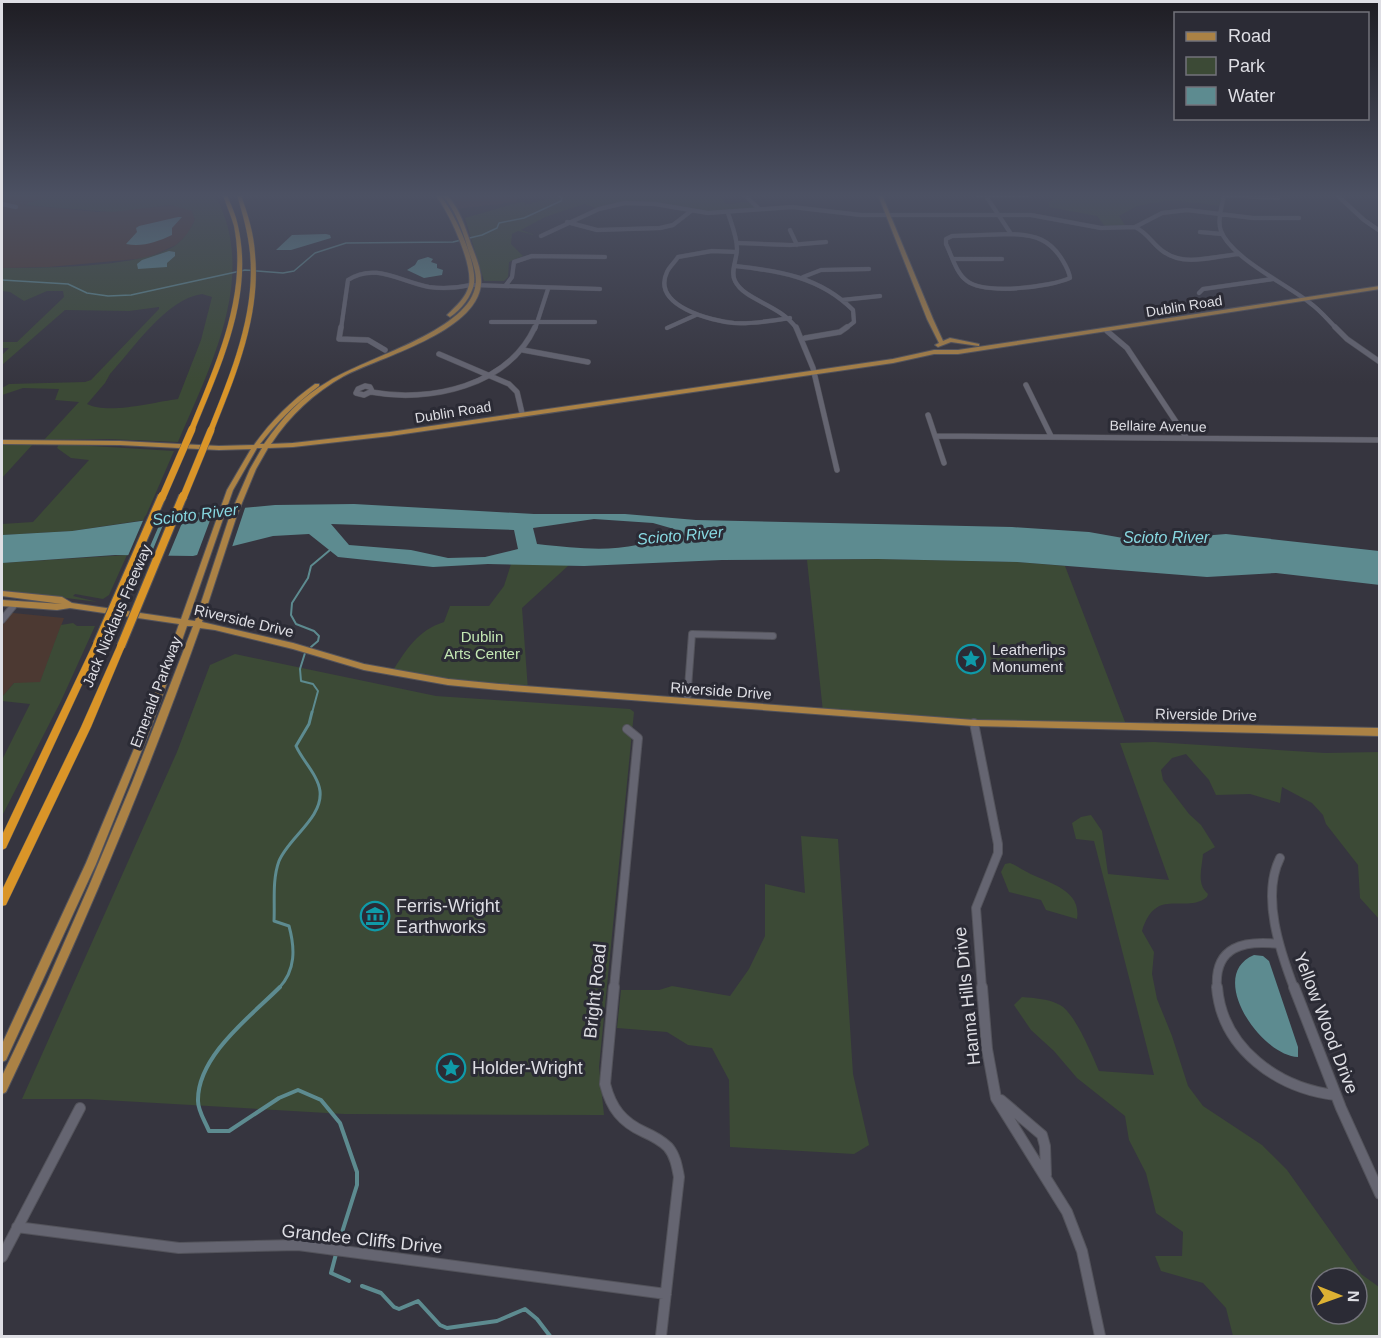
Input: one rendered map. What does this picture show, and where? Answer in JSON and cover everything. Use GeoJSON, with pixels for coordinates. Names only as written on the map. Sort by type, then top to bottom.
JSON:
{"type":"FeatureCollection","features":[{"type":"Feature","properties":{"kind":"highway","name":"Jack Nicklaus Freeway"},"geometry":{"type":"LineString","coordinates":[[2,845],[97,644],[192,429],[221,357],[232,321],[239,279],[240,257]]}},
{"type":"Feature","properties":{"kind":"highway","name":"Jack Nicklaus Freeway"},"geometry":{"type":"LineString","coordinates":[[2,901],[86,727],[211,430],[239,357],[252,302],[254,257]]}},
{"type":"Feature","properties":{"kind":"main road"},"geometry":{"type":"LineString","coordinates":[[466,257],[474,285]]}},
{"type":"Feature","properties":{"kind":"main road"},"geometry":{"type":"LineString","coordinates":[[473,257],[479,274],[474,285]]}},
{"type":"Feature","properties":{"kind":"main road"},"geometry":{"type":"LineString","coordinates":[[904,257],[940,343],[948,351]]}},
{"type":"Feature","properties":{"kind":"main road","name":"Emerald Parkway"},"geometry":{"type":"LineString","coordinates":[[2,1056],[91,864],[148,725],[225,502],[242,466],[282,413],[301,396],[333,375],[422,334],[448,317],[466,298],[474,285]]}},
{"type":"Feature","properties":{"kind":"main road","name":"Emerald Parkway"},"geometry":{"type":"LineString","coordinates":[[2,1088],[105,863],[198,624],[237,502],[254,466],[288,416],[310,397],[353,370],[423,339],[446,325],[470,304],[474,285]]}},
{"type":"Feature","properties":{"kind":"main road","name":"Dublin Road"},"geometry":{"type":"LineString","coordinates":[[2,442],[120,442],[201,447],[255,447],[390,434],[934,352],[1107,331],[1380,287]]}},
{"type":"Feature","properties":{"kind":"main road"},"geometry":{"type":"LineString","coordinates":[[930,320],[941,332],[964,346],[963,350]]}},
{"type":"Feature","properties":{"kind":"main road","name":"Dublin Road"},"geometry":{"type":"LineString","coordinates":[[905,358],[940,343],[958,342],[977,345],[1028,342]]}},
{"type":"Feature","properties":{"kind":"main road","name":"Riverside Drive"},"geometry":{"type":"LineString","coordinates":[[2,593],[62,600],[70,605]]}},
{"type":"Feature","properties":{"kind":"main road","name":"Riverside Drive"},"geometry":{"type":"LineString","coordinates":[[2,603],[57,607],[70,605],[184,621],[293,646],[364,667],[448,682],[974,723],[1380,732]]}},
{"type":"Feature","properties":{"kind":"street"},"geometry":{"type":"LineString","coordinates":[[506,285],[512,277],[514,262],[525,257]]}},
{"type":"Feature","properties":{"kind":"street"},"geometry":{"type":"LineString","coordinates":[[678,257],[666,273],[667,295],[696,315],[736,323],[760,323],[790,318]]}},
{"type":"Feature","properties":{"kind":"street"},"geometry":{"type":"LineString","coordinates":[[736,257],[732,273],[736,283],[790,318],[805,338],[837,470]]}},
{"type":"Feature","properties":{"kind":"street"},"geometry":{"type":"LineString","coordinates":[[1002,259],[954,259],[963,278],[982,287],[1057,284],[1070,279],[1070,274],[1059,257]]}},
{"type":"Feature","properties":{"kind":"street"},"geometry":{"type":"LineString","coordinates":[[1175,257],[1192,260],[1212,257]]}},
{"type":"Feature","properties":{"kind":"street"},"geometry":{"type":"LineString","coordinates":[[1244,257],[1306,299],[1347,339],[1380,362]]}},
{"type":"Feature","properties":{"kind":"street"},"geometry":{"type":"LineString","coordinates":[[735,266],[791,273],[803,277],[824,286],[853,310],[854,322],[840,332],[805,338]]}},
{"type":"Feature","properties":{"kind":"street"},"geometry":{"type":"LineString","coordinates":[[803,277],[821,270],[869,269]]}},
{"type":"Feature","properties":{"kind":"street"},"geometry":{"type":"LineString","coordinates":[[385,350],[368,340],[339,339],[348,280],[356,274],[372,272],[433,287],[506,285],[600,289]]}},
{"type":"Feature","properties":{"kind":"street"},"geometry":{"type":"LineString","coordinates":[[1199,293],[1203,290],[1273,279]]}},
{"type":"Feature","properties":{"kind":"street"},"geometry":{"type":"LineString","coordinates":[[371,392],[398,397],[441,393],[464,387],[489,375],[523,350],[539,322],[548,288]]}},
{"type":"Feature","properties":{"kind":"street"},"geometry":{"type":"LineString","coordinates":[[842,300],[880,296]]}},
{"type":"Feature","properties":{"kind":"street"},"geometry":{"type":"LineString","coordinates":[[667,328],[696,315]]}},
{"type":"Feature","properties":{"kind":"street"},"geometry":{"type":"LineString","coordinates":[[491,322],[595,322]]}},
{"type":"Feature","properties":{"kind":"street"},"geometry":{"type":"LineString","coordinates":[[1107,331],[1127,348],[1186,437]]}},
{"type":"Feature","properties":{"kind":"street"},"geometry":{"type":"LineString","coordinates":[[523,350],[588,363]]}},
{"type":"Feature","properties":{"kind":"street"},"geometry":{"type":"LineString","coordinates":[[439,354],[489,375],[515,389],[522,413]]}},
{"type":"Feature","properties":{"kind":"street"},"geometry":{"type":"LineString","coordinates":[[1026,385],[1051,436]]}},
{"type":"Feature","properties":{"kind":"street"},"geometry":{"type":"LineString","coordinates":[[928,415],[944,463]]}},
{"type":"Feature","properties":{"kind":"street","name":"Bellaire Avenue"},"geometry":{"type":"LineString","coordinates":[[936,436],[1380,440]]}},
{"type":"Feature","properties":{"kind":"street"},"geometry":{"type":"LineString","coordinates":[[2,620],[15,604]]}},
{"type":"Feature","properties":{"kind":"street"},"geometry":{"type":"LineString","coordinates":[[687,701],[692,634],[773,636]]}},
{"type":"Feature","properties":{"kind":"street","name":"Hanna Hills Drive"},"geometry":{"type":"LineString","coordinates":[[974,723],[998,844],[998,853],[976,908],[987,1049],[996,1096],[1010,1123],[1067,1212],[1082,1251],[1100,1336]]}},
{"type":"Feature","properties":{"kind":"street","name":"Bright Road"},"geometry":{"type":"LineString","coordinates":[[627,729],[638,738],[605,1083],[609,1102],[616,1114],[639,1130],[658,1138],[668,1147],[675,1159],[680,1177],[661,1336]]}},
{"type":"Feature","properties":{"kind":"street","name":"Yellow Wood Drive"},"geometry":{"type":"LineString","coordinates":[[1280,858],[1274,870],[1271,893],[1279,944],[1287,973],[1335,1095],[1380,1194]]}},
{"type":"Feature","properties":{"kind":"street"},"geometry":{"type":"LineString","coordinates":[[1279,944],[1249,942],[1235,947],[1224,957],[1218,971],[1216,988],[1222,1014],[1240,1045],[1270,1072],[1304,1090],[1335,1095]]}},
{"type":"Feature","properties":{"kind":"street","name":"Hanna Hills Drive"},"geometry":{"type":"LineString","coordinates":[[996,1096],[1042,1135],[1045,1146],[1046,1177]]}},
{"type":"Feature","properties":{"kind":"street"},"geometry":{"type":"LineString","coordinates":[[2,1257],[80,1108]]}},
{"type":"Feature","properties":{"kind":"street","name":"Grandee Cliffs Drive"},"geometry":{"type":"LineString","coordinates":[[17,1227],[179,1248],[298,1245],[666,1294]]}},
{"type":"Feature","properties":{"kind":"shaded area"},"geometry":{"type":"Polygon","coordinates":[[[2,257],[148,257],[49,267],[2,268],[2,257]]]}},
{"type":"Feature","properties":{"kind":"shaded area"},"geometry":{"type":"Polygon","coordinates":[[[3,612],[64,618],[40,683],[14,683],[2,697],[3,612]]]}},
{"type":"Feature","properties":{"kind":"green space"},"geometry":{"type":"Polygon","coordinates":[[[232,257],[231,289],[225,320],[215,352],[178,442],[108,439],[44,440],[79,402],[55,400],[59,389],[23,388],[2,395],[2,388],[9,384],[91,380],[159,307],[129,311],[65,310],[2,365],[2,355],[9,348],[2,348],[2,342],[17,342],[64,297],[63,291],[47,291],[24,301],[10,292],[2,291],[2,268],[92,265],[141,258],[232,257]],[[202,294],[176,305],[151,326],[87,404],[96,407],[119,408],[178,399],[201,340],[212,297],[202,294]]]}},
{"type":"Feature","properties":{"kind":"green space"},"geometry":{"type":"Polygon","coordinates":[[[477,257],[520,257],[509,262],[508,277],[504,281],[484,281],[477,257]]]}},
{"type":"Feature","properties":{"kind":"green space"},"geometry":{"type":"Polygon","coordinates":[[[33,444],[2,478],[2,445],[33,444]]]}},
{"type":"Feature","properties":{"kind":"green space"},"geometry":{"type":"Polygon","coordinates":[[[59,444],[174,451],[144,520],[72,531],[2,535],[2,524],[33,522],[89,460],[71,458],[57,448],[59,444]]]}},
{"type":"Feature","properties":{"kind":"green space"},"geometry":{"type":"Polygon","coordinates":[[[127,555],[109,595],[103,599],[75,594],[73,596],[98,602],[2,590],[2,563],[127,555]]]}},
{"type":"Feature","properties":{"kind":"green space"},"geometry":{"type":"Polygon","coordinates":[[[807,560],[1017,562],[1065,566],[1127,727],[964,722],[823,712],[807,560]]]}},
{"type":"Feature","properties":{"kind":"green space","name":"Dublin Arts Center"},"geometry":{"type":"Polygon","coordinates":[[[511,564],[569,565],[522,608],[528,690],[392,672],[420,636],[444,622],[450,606],[489,606],[504,586],[511,564]]]}},
{"type":"Feature","properties":{"kind":"green space"},"geometry":{"type":"Polygon","coordinates":[[[73,623],[77,626],[95,626],[61,701],[2,816],[2,760],[30,704],[2,701],[2,697],[14,683],[40,682],[61,625],[73,623]]]}},
{"type":"Feature","properties":{"kind":"green space"},"geometry":{"type":"Polygon","coordinates":[[[235,654],[436,696],[630,709],[634,712],[599,1067],[604,1115],[344,1114],[87,1099],[22,1099],[177,752],[210,665],[235,654]]]}},
{"type":"Feature","properties":{"kind":"green space"},"geometry":{"type":"Polygon","coordinates":[[[1154,742],[1325,753],[1379,752],[1379,919],[1360,898],[1358,865],[1312,803],[1282,787],[1280,803],[1250,794],[1216,795],[1209,780],[1186,754],[1172,758],[1161,770],[1163,780],[1189,814],[1201,825],[1215,847],[1203,854],[1201,881],[1208,894],[1198,902],[1163,905],[1155,909],[1148,917],[1142,931],[1154,952],[1152,974],[1157,999],[1188,1086],[1203,1106],[1262,1145],[1287,1170],[1355,1266],[1309,1266],[1309,1326],[1369,1326],[1369,1280],[1379,1287],[1379,1336],[1233,1336],[1226,1308],[1203,1283],[1161,1271],[1155,1256],[1182,1256],[1183,1232],[1156,1213],[1146,1173],[1129,1140],[1125,1116],[1077,1078],[1054,1051],[1031,1030],[1014,1005],[1022,997],[1037,998],[1066,1009],[1088,1045],[1099,1071],[1154,1075],[1094,841],[1076,839],[1072,823],[1081,817],[1091,815],[1102,831],[1108,874],[1169,880],[1120,743],[1154,742]]]}},
{"type":"Feature","properties":{"kind":"green space"},"geometry":{"type":"Polygon","coordinates":[[[801,836],[838,839],[853,1074],[869,1145],[854,1154],[730,1147],[729,1080],[712,1048],[688,1045],[667,1032],[617,1028],[621,990],[659,990],[672,986],[730,996],[749,969],[765,936],[765,884],[805,893],[801,836]]]}},
{"type":"Feature","properties":{"kind":"green space"},"geometry":{"type":"Polygon","coordinates":[[[1010,863],[1069,894],[1077,909],[1077,919],[1046,910],[1041,900],[1009,892],[1001,872],[1005,864],[1010,863]]]}},
{"type":"Feature","properties":{"kind":"water"},"geometry":{"type":"Polygon","coordinates":[[[150,257],[173,257],[167,263],[167,267],[138,269],[137,264],[150,257]]]}},
{"type":"Feature","properties":{"kind":"water"},"geometry":{"type":"Polygon","coordinates":[[[427,257],[433,259],[431,262],[443,270],[442,275],[424,278],[407,270],[418,260],[427,257]]]}},
{"type":"Feature","properties":{"kind":"water","name":"Scioto River"},"geometry":{"type":"Polygon","coordinates":[[[354,504],[534,514],[625,514],[696,520],[1012,527],[1089,532],[1140,541],[1226,534],[1379,551],[1380,585],[1276,573],[1207,577],[1017,562],[878,559],[722,560],[584,566],[488,564],[433,567],[338,557],[309,534],[273,536],[193,556],[115,555],[2,563],[2,535],[72,531],[210,511],[275,505],[354,504]],[[594,519],[533,528],[537,544],[593,549],[627,547],[644,544],[681,531],[653,523],[594,519]],[[331,524],[349,545],[411,550],[448,558],[485,557],[518,549],[514,530],[331,524]]]}},
{"type":"Feature","properties":{"kind":"water"},"geometry":{"type":"Polygon","coordinates":[[[1254,955],[1263,956],[1269,961],[1298,1047],[1298,1057],[1283,1053],[1268,1043],[1244,1013],[1237,996],[1235,979],[1241,965],[1254,955]]]}},
{"type":"Feature","properties":{"kind":"pier"},"geometry":{"type":"Polygon","coordinates":[[[246,505],[231,550],[196,558],[215,507],[246,505]]]}},
{"type":"Feature","properties":{"kind":"pier"},"geometry":{"type":"Polygon","coordinates":[[[187,511],[167,559],[149,559],[168,513],[187,511]]]}},
{"type":"Feature","properties":{"kind":"pier"},"geometry":{"type":"Polygon","coordinates":[[[164,514],[145,558],[127,558],[145,516],[164,514]]]}},
{"type":"Feature","properties":{"kind":"waterway"},"geometry":{"type":"LineString","coordinates":[[2,280],[68,284],[87,293],[108,296],[131,295],[245,270],[283,273],[294,271],[310,257]]}},
{"type":"Feature","properties":{"kind":"waterway"},"geometry":{"type":"LineString","coordinates":[[311,647],[318,641],[319,636],[314,631],[296,624],[291,615],[292,603],[308,578],[311,566],[330,550]]}},
{"type":"Feature","properties":{"kind":"waterway"},"geometry":{"type":"LineString","coordinates":[[305,653],[300,669],[301,681],[313,684],[318,691],[312,713]]}},
{"type":"Feature","properties":{"kind":"waterway"},"geometry":{"type":"LineString","coordinates":[[279,988],[289,974],[293,951],[289,926],[274,921],[277,868],[283,852],[311,819],[319,801],[319,785],[296,746],[309,724],[312,712]]}},
{"type":"Feature","properties":{"kind":"waterway"},"geometry":{"type":"LineString","coordinates":[[279,988],[241,1024],[216,1053],[206,1068],[200,1084],[198,1105],[209,1131],[229,1131],[279,1098],[298,1090],[321,1100],[340,1123],[357,1172],[357,1185],[338,1245]]}},
{"type":"Feature","properties":{"kind":"waterway"},"geometry":{"type":"LineString","coordinates":[[336,1254],[331,1273],[349,1281]]}},
{"type":"Feature","properties":{"kind":"waterway"},"geometry":{"type":"LineString","coordinates":[[362,1286],[381,1293],[394,1307],[399,1309],[418,1301],[440,1325],[447,1328],[497,1321],[525,1309],[537,1319],[550,1336]]}},
{"type":"Feature","properties":{"kind":"place","name":"Leatherlips Monument"},"geometry":{"type":"Point","coordinates":[971,659]}},
{"type":"Feature","properties":{"kind":"place","name":"Ferris-Wright Earthworks"},"geometry":{"type":"Point","coordinates":[375,916]}},
{"type":"Feature","properties":{"kind":"place","name":"Holder-Wright"},"geometry":{"type":"Point","coordinates":[451,1068]}}]}
